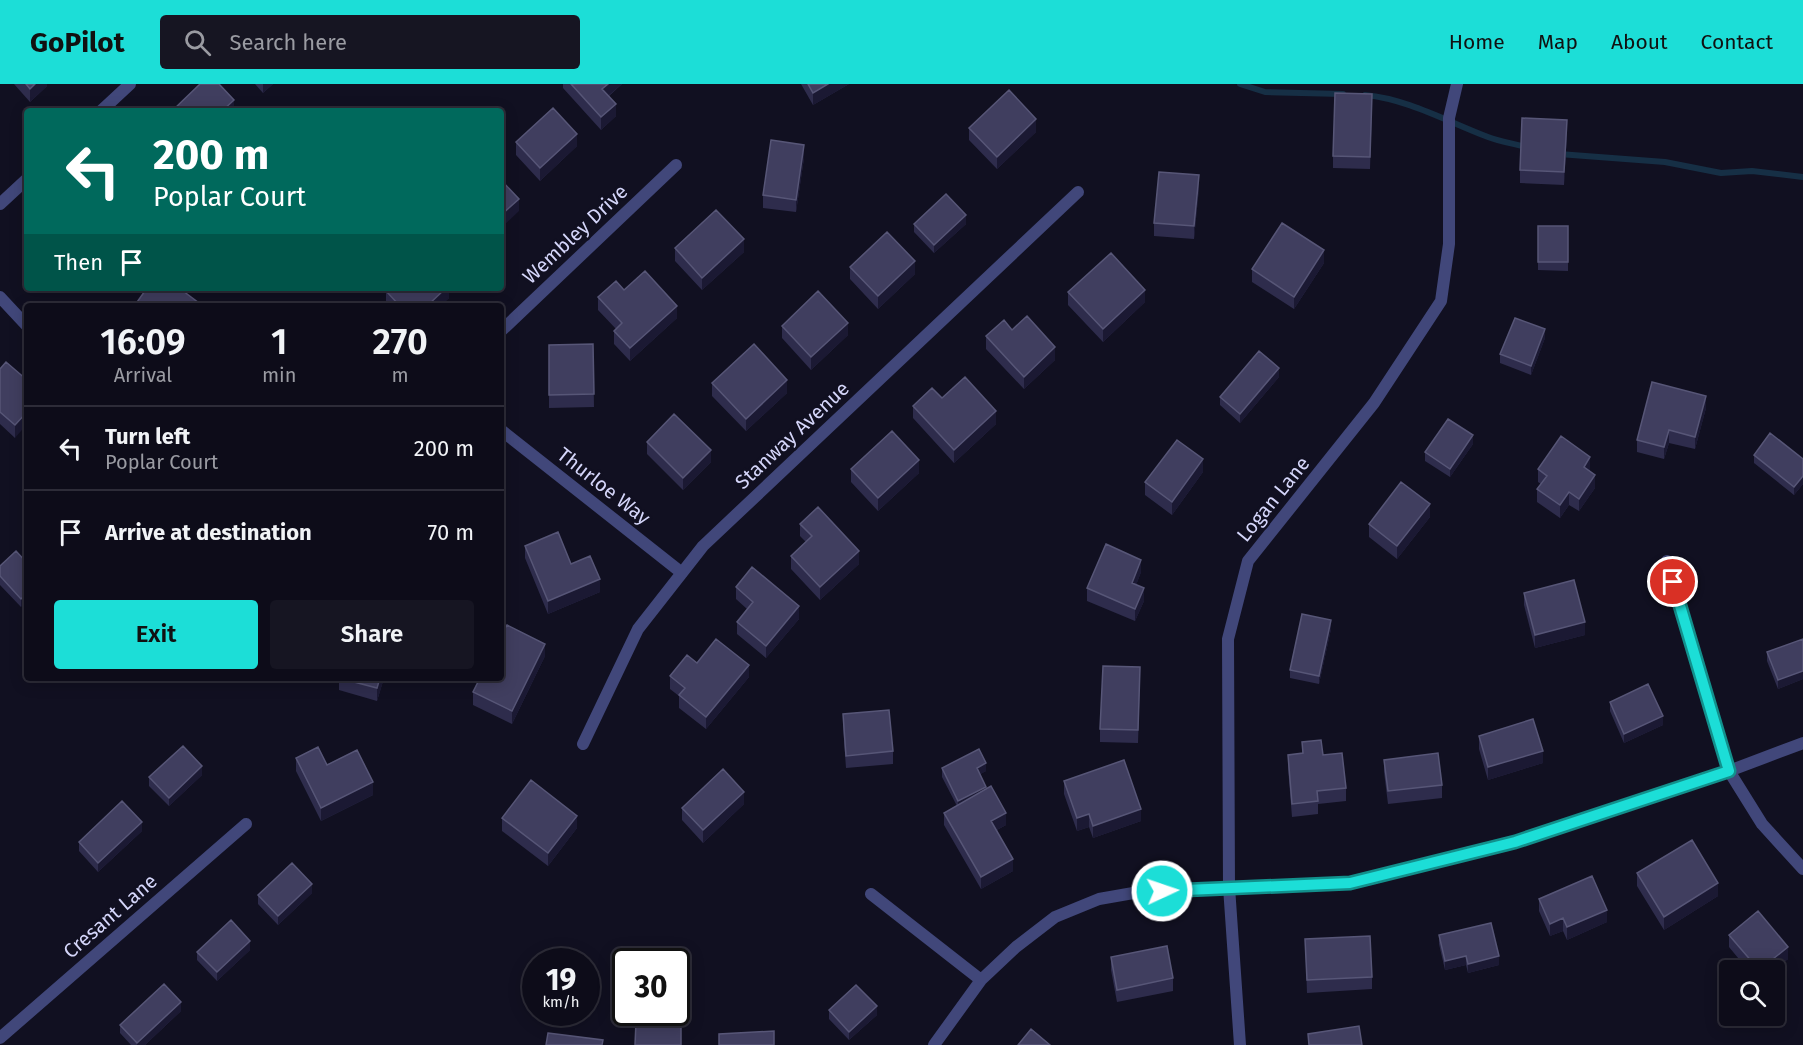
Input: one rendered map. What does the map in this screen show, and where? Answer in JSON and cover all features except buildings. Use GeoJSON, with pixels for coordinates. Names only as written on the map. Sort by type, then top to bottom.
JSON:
{"type":"FeatureCollection","features":[{"type":"Feature","properties":{"kind":"street"},"geometry":{"type":"LineString","coordinates":[[104,108],[130,84]]}},
{"type":"Feature","properties":{"kind":"street","name":"Logan Lane"},"geometry":{"type":"LineString","coordinates":[[1240,1045],[1229,887],[1228,639],[1248,561],[1374,403],[1441,301],[1449,244],[1449,118],[1457,84]]}},
{"type":"Feature","properties":{"kind":"street","name":"Wembley Drive"},"geometry":{"type":"LineString","coordinates":[[504,328],[676,165]]}},
{"type":"Feature","properties":{"kind":"street"},"geometry":{"type":"LineString","coordinates":[[0,204],[24,182]]}},
{"type":"Feature","properties":{"kind":"street","name":"Stanway Avenue"},"geometry":{"type":"LineString","coordinates":[[583,744],[638,629],[703,546],[1078,192]]}},
{"type":"Feature","properties":{"kind":"street"},"geometry":{"type":"LineString","coordinates":[[0,297],[24,323]]}},
{"type":"Feature","properties":{"kind":"street","name":"Thurloe Way"},"geometry":{"type":"LineString","coordinates":[[504,432],[682,573]]}},
{"type":"Feature","properties":{"kind":"street"},"geometry":{"type":"LineString","coordinates":[[1666,561],[1729,771],[1762,824],[1803,869]]}},
{"type":"Feature","properties":{"kind":"street"},"geometry":{"type":"LineString","coordinates":[[934,1045],[981,980],[1016,947],[1055,917],[1099,899],[1139,892],[1350,883],[1515,842],[1729,771],[1803,743]]}},
{"type":"Feature","properties":{"kind":"street","name":"Cresant Lane"},"geometry":{"type":"LineString","coordinates":[[0,1038],[246,824]]}},
{"type":"Feature","properties":{"kind":"street"},"geometry":{"type":"LineString","coordinates":[[871,894],[981,980]]}},
{"type":"Feature","properties":{"kind":"waterway"},"geometry":{"type":"LineString","coordinates":[[1240,84],[1265,92],[1343,94]]}},
{"type":"Feature","properties":{"kind":"waterway"},"geometry":{"type":"LineString","coordinates":[[1365,95],[1397,101],[1488,137],[1529,148]]}},
{"type":"Feature","properties":{"kind":"waterway"},"geometry":{"type":"LineString","coordinates":[[1559,154],[1665,162],[1721,173],[1752,171],[1803,177]]}},
{"type":"Feature","properties":{"kind":"route"},"geometry":{"type":"LineString","coordinates":[[1162,891],[1350,883],[1515,842],[1729,771],[1673,582]]}}]}
